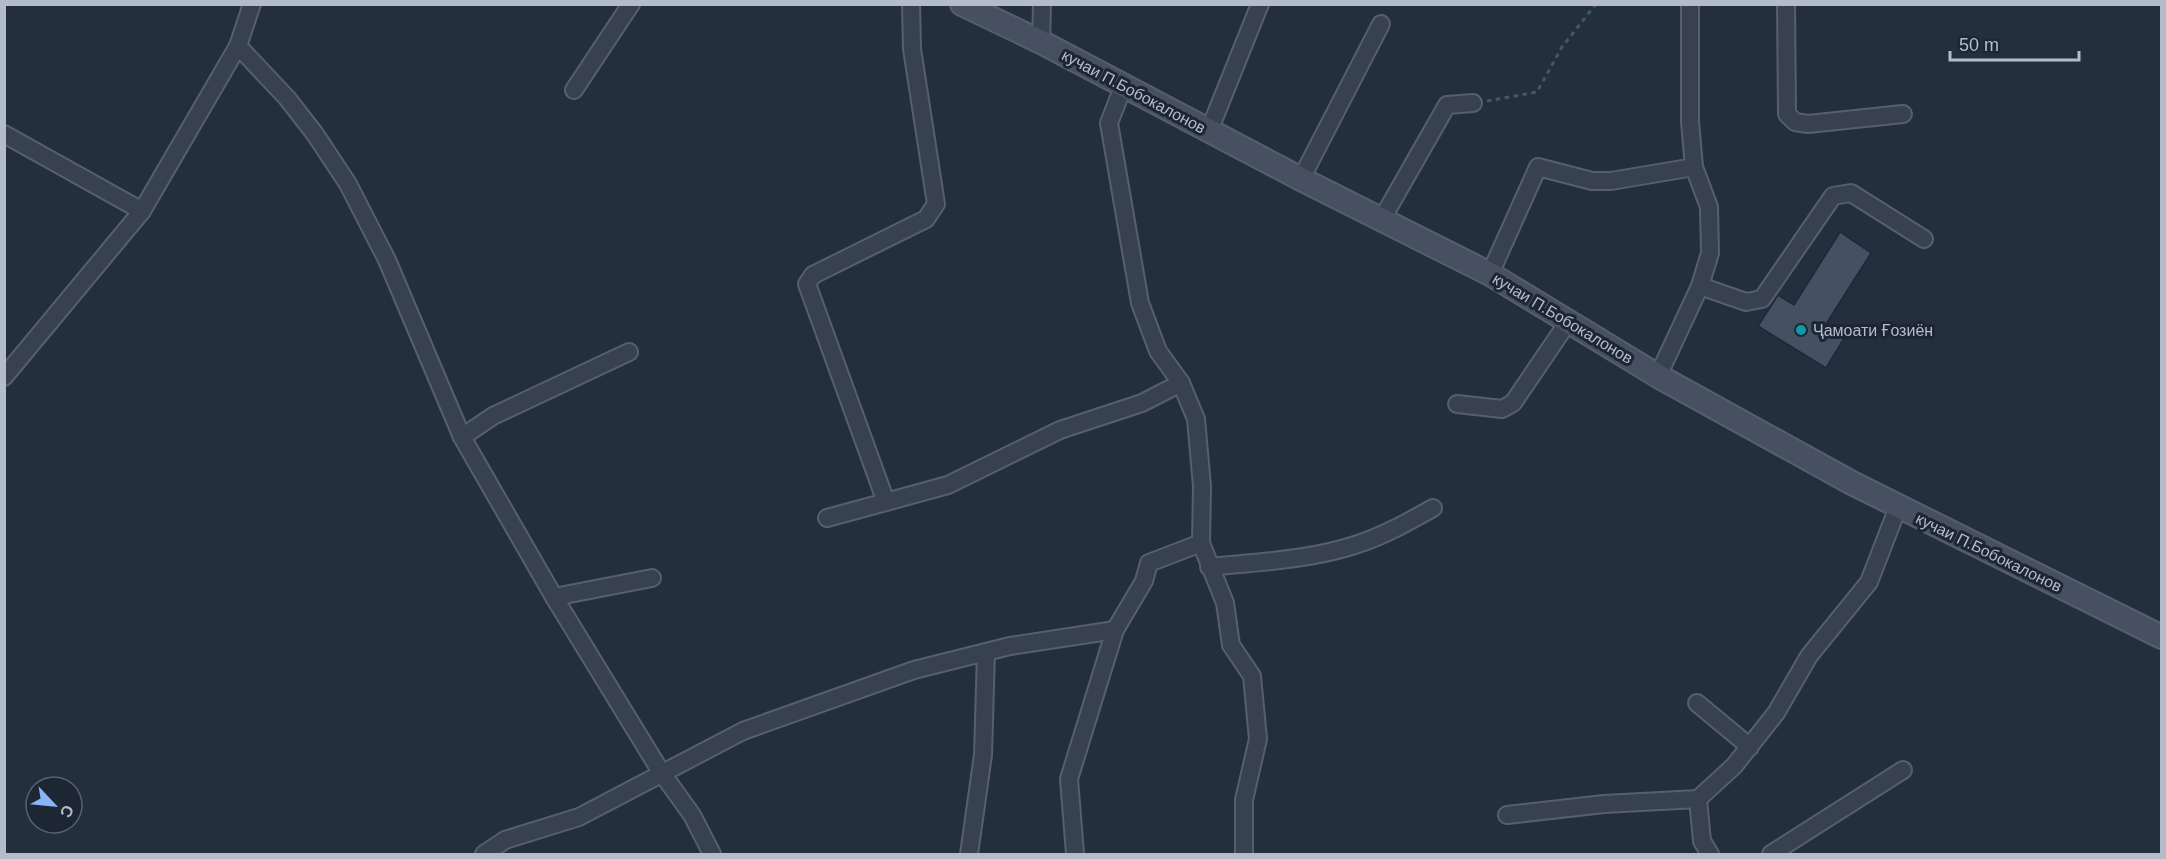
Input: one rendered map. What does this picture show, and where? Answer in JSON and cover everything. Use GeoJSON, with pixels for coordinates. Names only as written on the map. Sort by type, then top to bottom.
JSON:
{"type":"FeatureCollection","features":[{"type":"Feature","properties":{"kind":"main road","name":"кучаи П.Бобокалонов"},"geometry":{"type":"LineString","coordinates":[[962,4],[1041,42],[1301,179],[1490,274],[1658,376],[1898,507],[2162,636]]}},
{"type":"Feature","properties":{"kind":"street"},"geometry":{"type":"LineString","coordinates":[[4,378],[142,211],[238,46],[252,4]]}},
{"type":"Feature","properties":{"kind":"street"},"geometry":{"type":"LineString","coordinates":[[574,90],[631,4]]}},
{"type":"Feature","properties":{"kind":"street"},"geometry":{"type":"LineString","coordinates":[[886,502],[807,284],[813,275],[926,219],[936,204],[912,49],[911,4]]}},
{"type":"Feature","properties":{"kind":"street"},"geometry":{"type":"LineString","coordinates":[[1041,42],[1042,4]]}},
{"type":"Feature","properties":{"kind":"street"},"geometry":{"type":"LineString","coordinates":[[1209,131],[1260,4]]}},
{"type":"Feature","properties":{"kind":"street"},"geometry":{"type":"LineString","coordinates":[[1658,376],[1700,286],[1710,253],[1708,207],[1694,167],[1690,122],[1690,4]]}},
{"type":"Feature","properties":{"kind":"street"},"geometry":{"type":"LineString","coordinates":[[1786,4],[1787,114],[1795,122],[1808,124],[1903,114]]}},
{"type":"Feature","properties":{"kind":"street"},"geometry":{"type":"LineString","coordinates":[[1301,179],[1382,24]]}},
{"type":"Feature","properties":{"kind":"street"},"geometry":{"type":"LineString","coordinates":[[238,46],[287,98],[315,134],[348,184],[387,260],[462,436],[554,597],[661,772],[692,815],[712,855]]}},
{"type":"Feature","properties":{"kind":"street"},"geometry":{"type":"LineString","coordinates":[[1123,87],[1108,123],[1140,303],[1158,351],[1181,383],[1196,419],[1202,486],[1201,543],[1225,603],[1231,645],[1252,676],[1258,739],[1244,800],[1244,855]]}},
{"type":"Feature","properties":{"kind":"street"},"geometry":{"type":"LineString","coordinates":[[1382,219],[1448,105],[1473,103]]}},
{"type":"Feature","properties":{"kind":"street"},"geometry":{"type":"LineString","coordinates":[[4,134],[142,211]]}},
{"type":"Feature","properties":{"kind":"street"},"geometry":{"type":"LineString","coordinates":[[1490,274],[1538,167],[1592,181],[1611,181],[1694,167]]}},
{"type":"Feature","properties":{"kind":"street"},"geometry":{"type":"LineString","coordinates":[[1700,286],[1746,302],[1762,299],[1833,196],[1851,193],[1924,239]]}},
{"type":"Feature","properties":{"kind":"street"},"geometry":{"type":"LineString","coordinates":[[1457,404],[1502,408],[1513,403],[1568,322]]}},
{"type":"Feature","properties":{"kind":"street"},"geometry":{"type":"LineString","coordinates":[[462,436],[493,416],[629,352]]}},
{"type":"Feature","properties":{"kind":"street"},"geometry":{"type":"LineString","coordinates":[[827,519],[948,485],[1060,430],[1142,402],[1181,383]]}},
{"type":"Feature","properties":{"kind":"street"},"geometry":{"type":"LineString","coordinates":[[1507,815],[1604,804],[1698,799],[1734,766],[1750,747],[1776,713],[1809,656],[1869,582],[1898,507]]}},
{"type":"Feature","properties":{"kind":"street"},"geometry":{"type":"LineString","coordinates":[[1209,567],[1286,560],[1356,545],[1395,530],[1433,508]]}},
{"type":"Feature","properties":{"kind":"street"},"geometry":{"type":"LineString","coordinates":[[1075,855],[1069,779],[1115,630],[1144,581],[1149,563],[1201,543]]}},
{"type":"Feature","properties":{"kind":"street"},"geometry":{"type":"LineString","coordinates":[[554,597],[652,578]]}},
{"type":"Feature","properties":{"kind":"street"},"geometry":{"type":"LineString","coordinates":[[484,855],[505,840],[579,817],[743,731],[914,670],[986,652],[1115,630]]}},
{"type":"Feature","properties":{"kind":"street"},"geometry":{"type":"LineString","coordinates":[[969,855],[983,754],[986,652]]}},
{"type":"Feature","properties":{"kind":"street"},"geometry":{"type":"LineString","coordinates":[[1696,703],[1750,747]]}},
{"type":"Feature","properties":{"kind":"street"},"geometry":{"type":"LineString","coordinates":[[1771,855],[1903,770]]}},
{"type":"Feature","properties":{"kind":"street"},"geometry":{"type":"LineString","coordinates":[[1698,799],[1702,841],[1710,855]]}},
{"type":"Feature","properties":{"kind":"path"},"geometry":{"type":"LineString","coordinates":[[1473,103],[1537,92],[1562,48],[1596,4]]}},
{"type":"Feature","properties":{"kind":"building"},"geometry":{"type":"Polygon","coordinates":[[[1840,232],[1871,253],[1826,324],[1846,335],[1826,368],[1758,326],[1778,295],[1794,305],[1840,232]]]}},
{"type":"Feature","properties":{"kind":"place","name":"Ҷамоати Ғозиён"},"geometry":{"type":"Point","coordinates":[1801,330]}}]}
